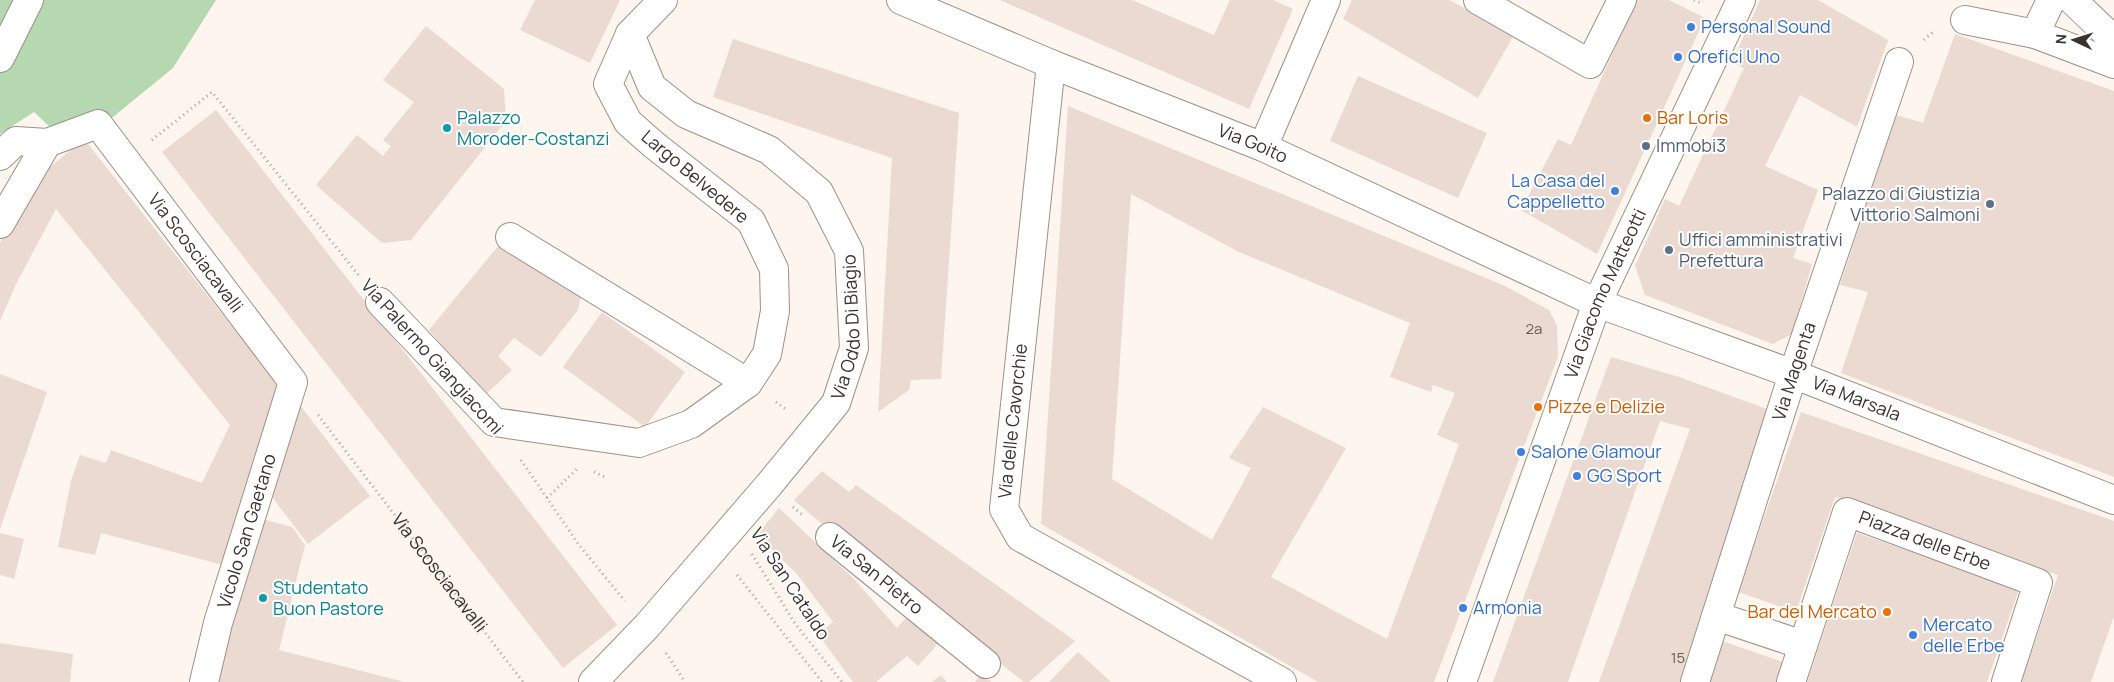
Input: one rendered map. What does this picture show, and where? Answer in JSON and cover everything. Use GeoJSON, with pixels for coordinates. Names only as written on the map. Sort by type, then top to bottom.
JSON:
{"type":"FeatureCollection","features":[{"type":"Feature","properties":{"kind":"street"},"geometry":{"type":"LineString","coordinates":[[0,58],[29,0]]}},
{"type":"Feature","properties":{"kind":"street"},"geometry":{"type":"LineString","coordinates":[[630,34],[663,0]]}},
{"type":"Feature","properties":{"kind":"street","name":"Via Goito"},"geometry":{"type":"LineString","coordinates":[[901,0],[1051,64],[1263,147],[1598,303]]}},
{"type":"Feature","properties":{"kind":"street"},"geometry":{"type":"LineString","coordinates":[[1263,147],[1326,0]]}},
{"type":"Feature","properties":{"kind":"street"},"geometry":{"type":"LineString","coordinates":[[1478,0],[1590,64],[1622,0]]}},
{"type":"Feature","properties":{"kind":"street","name":"Via Giacomo Matteotti"},"geometry":{"type":"LineString","coordinates":[[1462,682],[1598,303],[1741,0]]}},
{"type":"Feature","properties":{"kind":"street"},"geometry":{"type":"LineString","coordinates":[[2035,34],[2051,0]]}},
{"type":"Feature","properties":{"kind":"street"},"geometry":{"type":"LineString","coordinates":[[2072,0],[2114,40]]}},
{"type":"Feature","properties":{"kind":"street"},"geometry":{"type":"LineString","coordinates":[[1964,20],[2035,34],[2114,64]]}},
{"type":"Feature","properties":{"kind":"street","name":"Largo Belvedere"},"geometry":{"type":"LineString","coordinates":[[494,422],[639,443],[691,424],[748,383],[767,354],[775,311],[774,269],[751,221],[654,145],[628,122],[608,84],[630,34]]}},
{"type":"Feature","properties":{"kind":"street","name":"Via Oddo Di Biagio"},"geometry":{"type":"LineString","coordinates":[[592,682],[647,626],[768,486],[836,403],[854,348],[849,251],[818,192],[769,150],[686,114],[652,87],[630,34]]}},
{"type":"Feature","properties":{"kind":"street","name":"Via Magenta"},"geometry":{"type":"LineString","coordinates":[[1695,682],[1793,374],[1899,62]]}},
{"type":"Feature","properties":{"kind":"street","name":"Via delle Cavorchie"},"geometry":{"type":"LineString","coordinates":[[1051,64],[1004,509],[1020,537],[1282,682]]}},
{"type":"Feature","properties":{"kind":"street","name":"Via Scosciacavalli"},"geometry":{"type":"LineString","coordinates":[[47,143],[98,124],[293,382]]}},
{"type":"Feature","properties":{"kind":"street"},"geometry":{"type":"LineString","coordinates":[[0,156],[16,141],[47,143],[0,224]]}},
{"type":"Feature","properties":{"kind":"street"},"geometry":{"type":"LineString","coordinates":[[510,237],[748,383]]}},
{"type":"Feature","properties":{"kind":"street","name":"Via Palermo Giangiacomi"},"geometry":{"type":"LineString","coordinates":[[380,302],[494,422]]}},
{"type":"Feature","properties":{"kind":"street","name":"Via Marsala"},"geometry":{"type":"LineString","coordinates":[[1598,303],[1793,374],[2114,500]]}},
{"type":"Feature","properties":{"kind":"street","name":"Vicolo San Gaetano"},"geometry":{"type":"LineString","coordinates":[[204,682],[218,623],[293,382]]}},
{"type":"Feature","properties":{"kind":"street","name":"Piazza delle Erbe"},"geometry":{"type":"LineString","coordinates":[[1791,682],[1847,512],[2038,583],[2006,682]]}},
{"type":"Feature","properties":{"kind":"street","name":"Via San Pietro"},"geometry":{"type":"LineString","coordinates":[[830,537],[986,664]]}},
{"type":"Feature","properties":{"kind":"street"},"geometry":{"type":"LineString","coordinates":[[1716,616],[1803,645]]}},
{"type":"Feature","properties":{"kind":"path"},"geometry":{"type":"LineString","coordinates":[[1899,62],[1950,17],[1964,20]]}},
{"type":"Feature","properties":{"kind":"path","name":"Via Palermo Giangiacomi"},"geometry":{"type":"LineString","coordinates":[[127,160],[212,92],[380,302]]}},
{"type":"Feature","properties":{"kind":"path"},"geometry":{"type":"LineString","coordinates":[[748,383],[790,411],[785,418]]}},
{"type":"Feature","properties":{"kind":"path","name":"Via Palermo Giangiacomi"},"geometry":{"type":"LineString","coordinates":[[494,422],[578,545],[647,626]]}},
{"type":"Feature","properties":{"kind":"path","name":"Via Scosciacavalli"},"geometry":{"type":"LineString","coordinates":[[336,438],[523,682]]}},
{"type":"Feature","properties":{"kind":"path"},"geometry":{"type":"LineString","coordinates":[[547,498],[580,466]]}},
{"type":"Feature","properties":{"kind":"path","name":"Via San Pietro"},"geometry":{"type":"LineString","coordinates":[[768,486],[830,537]]}},
{"type":"Feature","properties":{"kind":"path","name":"Via San Cataldo"},"geometry":{"type":"LineString","coordinates":[[734,524],[796,625],[842,682]]}},
{"type":"Feature","properties":{"kind":"path"},"geometry":{"type":"LineString","coordinates":[[714,547],[822,682]]}},
{"type":"Feature","properties":{"kind":"green space"},"geometry":{"type":"Polygon","coordinates":[[[0,0],[216,0],[173,68],[113,117],[85,117],[54,131],[34,112],[0,134],[0,0]]]}},
{"type":"Feature","properties":{"kind":"building"},"geometry":{"type":"Polygon","coordinates":[[[535,0],[620,0],[590,63],[520,30],[535,0]]]}},
{"type":"Feature","properties":{"kind":"building"},"geometry":{"type":"Polygon","coordinates":[[[1000,0],[1132,0],[1214,35],[1230,0],[1273,0],[1293,9],[1249,109],[1000,0]]]}},
{"type":"Feature","properties":{"kind":"building"},"geometry":{"type":"Polygon","coordinates":[[[1352,0],[1449,0],[1514,35],[1478,98],[1343,19],[1352,0]]]}},
{"type":"Feature","properties":{"kind":"building"},"geometry":{"type":"Polygon","coordinates":[[[1637,0],[1669,0],[1705,18],[1597,254],[1521,210],[1558,139],[1571,145],[1637,0]]]}},
{"type":"Feature","properties":{"kind":"building"},"geometry":{"type":"Polygon","coordinates":[[[1760,0],[1818,0],[1888,40],[1857,127],[1800,95],[1765,166],[1818,190],[1793,258],[1812,264],[1792,334],[1773,344],[1645,295],[1635,266],[1665,199],[1679,206],[1744,68],[1732,62],[1760,0]]]}},
{"type":"Feature","properties":{"kind":"building","name":"Palazzo Moroder-Costanzi"},"geometry":{"type":"Polygon","coordinates":[[[426,26],[504,89],[506,121],[411,240],[382,243],[316,185],[357,135],[383,156],[391,146],[383,140],[414,102],[383,80],[426,26]]]}},
{"type":"Feature","properties":{"kind":"building","name":"Palazzo di Giustizia Vittorio Salmoni"},"geometry":{"type":"Polygon","coordinates":[[[1955,34],[2114,91],[2114,477],[1841,373],[1868,292],[1840,285],[1896,115],[1923,123],[1955,34]]]}},
{"type":"Feature","properties":{"kind":"building"},"geometry":{"type":"Polygon","coordinates":[[[733,39],[959,113],[941,379],[911,380],[909,390],[878,412],[892,158],[713,97],[733,39]]]}},
{"type":"Feature","properties":{"kind":"building"},"geometry":{"type":"Polygon","coordinates":[[[1358,76],[1487,133],[1458,198],[1330,141],[1358,76]]]}},
{"type":"Feature","properties":{"kind":"building"},"geometry":{"type":"Polygon","coordinates":[[[1068,106],[1503,285],[1549,310],[1557,326],[1558,357],[1434,682],[1318,682],[1041,524],[1068,106]],[[1131,194],[1112,479],[1212,540],[1251,468],[1229,458],[1263,407],[1346,448],[1271,577],[1387,639],[1459,444],[1437,435],[1455,393],[1433,385],[1431,392],[1390,377],[1410,323],[1239,252],[1131,194]]]}},
{"type":"Feature","properties":{"kind":"building"},"geometry":{"type":"Polygon","coordinates":[[[216,110],[617,625],[563,668],[162,152],[216,110]]]}},
{"type":"Feature","properties":{"kind":"building"},"geometry":{"type":"Polygon","coordinates":[[[84,139],[282,390],[227,566],[101,533],[95,555],[58,547],[71,481],[80,455],[106,463],[111,450],[202,483],[230,425],[56,209],[16,284],[0,321],[0,243],[33,181],[84,139]]]}},
{"type":"Feature","properties":{"kind":"building"},"geometry":{"type":"Polygon","coordinates":[[[503,240],[577,290],[581,297],[578,310],[541,357],[514,338],[498,356],[512,370],[484,396],[429,330],[503,240]]]}},
{"type":"Feature","properties":{"kind":"building"},"geometry":{"type":"Polygon","coordinates":[[[602,312],[685,372],[645,427],[563,367],[602,312]]]}},
{"type":"Feature","properties":{"kind":"building"},"geometry":{"type":"Polygon","coordinates":[[[1611,357],[1679,377],[1778,413],[1690,682],[1599,682],[1690,429],[1660,421],[1568,682],[1493,682],[1611,357]]]}},
{"type":"Feature","properties":{"kind":"building"},"geometry":{"type":"Polygon","coordinates":[[[0,374],[47,392],[0,529],[0,374]]]}},
{"type":"Feature","properties":{"kind":"building"},"geometry":{"type":"Polygon","coordinates":[[[292,395],[370,496],[308,544],[263,485],[292,395]]]}},
{"type":"Feature","properties":{"kind":"building"},"geometry":{"type":"Polygon","coordinates":[[[1801,412],[2114,521],[2114,616],[2091,682],[2021,682],[2058,575],[1835,497],[1796,612],[1738,592],[1801,412]]]}},
{"type":"Feature","properties":{"kind":"building"},"geometry":{"type":"Polygon","coordinates":[[[822,471],[849,492],[856,485],[1075,641],[1029,682],[1024,682],[794,500],[822,471]]]}},
{"type":"Feature","properties":{"kind":"building"},"geometry":{"type":"Polygon","coordinates":[[[779,508],[854,579],[897,628],[912,611],[943,638],[918,666],[907,656],[876,682],[853,682],[818,634],[833,622],[797,574],[757,535],[779,508]]]}},
{"type":"Feature","properties":{"kind":"building","name":"Studentato Buon Pastore"},"geometry":{"type":"Polygon","coordinates":[[[255,517],[292,527],[305,545],[279,650],[405,682],[213,682],[255,517]]]}},
{"type":"Feature","properties":{"kind":"building"},"geometry":{"type":"Polygon","coordinates":[[[0,533],[24,539],[14,579],[0,575],[0,533]]]}},
{"type":"Feature","properties":{"kind":"building","name":"Mercato delle Erbe"},"geometry":{"type":"Polygon","coordinates":[[[1857,533],[2019,589],[1987,682],[1807,682],[1857,533]]]}},
{"type":"Feature","properties":{"kind":"building"},"geometry":{"type":"Polygon","coordinates":[[[1722,641],[1783,662],[1776,682],[1708,682],[1722,641]]]}},
{"type":"Feature","properties":{"kind":"building"},"geometry":{"type":"Polygon","coordinates":[[[0,643],[73,654],[70,682],[0,682],[0,643]]]}},
{"type":"Feature","properties":{"kind":"building"},"geometry":{"type":"Polygon","coordinates":[[[1078,652],[1111,682],[1049,682],[1078,652]]]}},
{"type":"Feature","properties":{"kind":"building"},"geometry":{"type":"Polygon","coordinates":[[[982,674],[984,676],[992,682],[975,682],[982,674]]]}},
{"type":"Feature","properties":{"kind":"building"},"geometry":{"type":"Polygon","coordinates":[[[941,675],[947,682],[932,682],[941,675]]]}},
{"type":"Feature","properties":{"kind":"place","name":"Personal Sound"},"geometry":{"type":"Point","coordinates":[1691,27]}},
{"type":"Feature","properties":{"kind":"place","name":"Orefici Uno"},"geometry":{"type":"Point","coordinates":[1678,57]}},
{"type":"Feature","properties":{"kind":"place","name":"Bar Loris"},"geometry":{"type":"Point","coordinates":[1647,118]}},
{"type":"Feature","properties":{"kind":"place","name":"Palazzo Moroder-Costanzi"},"geometry":{"type":"Point","coordinates":[447,128]}},
{"type":"Feature","properties":{"kind":"place","name":"Immobi3"},"geometry":{"type":"Point","coordinates":[1646,146]}},
{"type":"Feature","properties":{"kind":"place","name":"La Casa del Cappelletto"},"geometry":{"type":"Point","coordinates":[1615,191]}},
{"type":"Feature","properties":{"kind":"place","name":"Palazzo di Giustizia Vittorio Salmoni"},"geometry":{"type":"Point","coordinates":[1990,204]}},
{"type":"Feature","properties":{"kind":"place","name":"Uffici amministrativi Prefettura"},"geometry":{"type":"Point","coordinates":[1669,250]}},
{"type":"Feature","properties":{"kind":"place","name":"Pizze e Delizie"},"geometry":{"type":"Point","coordinates":[1538,407]}},
{"type":"Feature","properties":{"kind":"place","name":"Salone Glamour"},"geometry":{"type":"Point","coordinates":[1521,452]}},
{"type":"Feature","properties":{"kind":"place","name":"GG Sport"},"geometry":{"type":"Point","coordinates":[1577,476]}},
{"type":"Feature","properties":{"kind":"place","name":"Studentato Buon Pastore"},"geometry":{"type":"Point","coordinates":[263,598]}},
{"type":"Feature","properties":{"kind":"place","name":"Armonia"},"geometry":{"type":"Point","coordinates":[1463,608]}},
{"type":"Feature","properties":{"kind":"place","name":"Bar del Mercato"},"geometry":{"type":"Point","coordinates":[1887,612]}},
{"type":"Feature","properties":{"kind":"place","name":"Mercato delle Erbe"},"geometry":{"type":"Point","coordinates":[1913,635]}}]}
